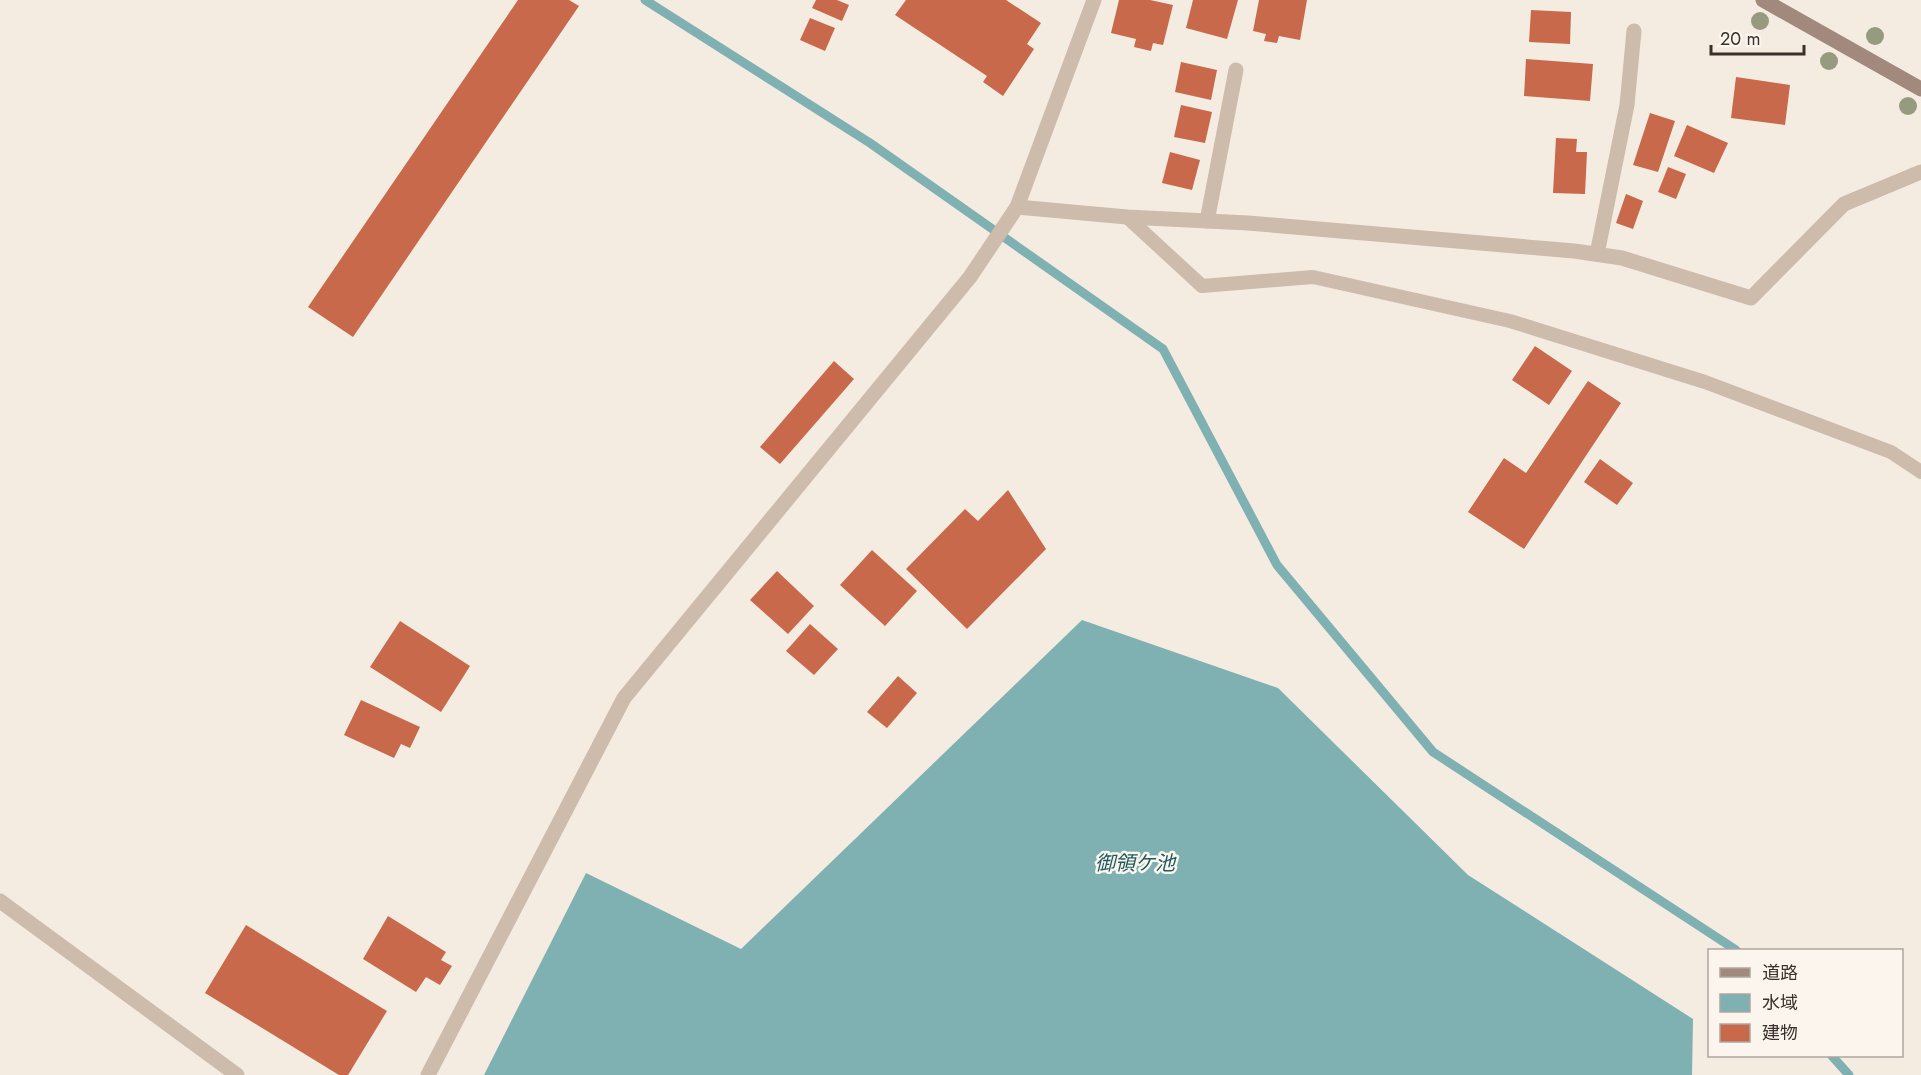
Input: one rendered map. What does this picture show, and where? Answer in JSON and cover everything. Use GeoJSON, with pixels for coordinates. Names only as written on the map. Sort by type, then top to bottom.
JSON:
{"type":"FeatureCollection","features":[{"type":"Feature","properties":{"kind":"street"},"geometry":{"type":"LineString","coordinates":[[428,1075],[624,698],[962,286],[1017,207],[1094,0]]}},
{"type":"Feature","properties":{"kind":"street"},"geometry":{"type":"LineString","coordinates":[[1763,0],[1921,89]]}},
{"type":"Feature","properties":{"kind":"street"},"geometry":{"type":"LineString","coordinates":[[1597,254],[1627,105],[1634,31]]}},
{"type":"Feature","properties":{"kind":"street"},"geometry":{"type":"LineString","coordinates":[[1207,221],[1236,70]]}},
{"type":"Feature","properties":{"kind":"street"},"geometry":{"type":"LineString","coordinates":[[1017,207],[1597,254],[1622,258],[1751,298],[1844,204],[1921,172]]}},
{"type":"Feature","properties":{"kind":"street"},"geometry":{"type":"LineString","coordinates":[[0,901],[237,1075]]}},
{"type":"Feature","properties":{"kind":"lane"},"geometry":{"type":"LineString","coordinates":[[1128,217],[1202,286],[1313,277],[1510,321],[1705,382],[1891,452],[1921,472]]}},
{"type":"Feature","properties":{"kind":"water","name":"御領ケ池"},"geometry":{"type":"Polygon","coordinates":[[[1082,620],[1278,688],[1468,875],[1693,1019],[1692,1075],[484,1075],[586,873],[741,949],[1082,620]]]}},
{"type":"Feature","properties":{"kind":"building"},"geometry":{"type":"Polygon","coordinates":[[[518,0],[569,0],[579,6],[353,337],[308,307],[518,0]]]}},
{"type":"Feature","properties":{"kind":"building"},"geometry":{"type":"Polygon","coordinates":[[[816,0],[837,0],[849,5],[842,21],[812,8],[816,0]]]}},
{"type":"Feature","properties":{"kind":"building"},"geometry":{"type":"Polygon","coordinates":[[[906,0],[1006,0],[1041,23],[1027,44],[1034,49],[1003,96],[983,82],[987,76],[895,15],[906,0]]]}},
{"type":"Feature","properties":{"kind":"building"},"geometry":{"type":"Polygon","coordinates":[[[1119,0],[1150,0],[1173,5],[1163,45],[1153,43],[1151,51],[1134,47],[1136,39],[1111,33],[1119,0]]]}},
{"type":"Feature","properties":{"kind":"building"},"geometry":{"type":"Polygon","coordinates":[[[1193,0],[1238,0],[1227,39],[1186,28],[1193,0]]]}},
{"type":"Feature","properties":{"kind":"building"},"geometry":{"type":"Polygon","coordinates":[[[1259,0],[1307,0],[1300,40],[1279,36],[1277,43],[1264,41],[1266,34],[1253,31],[1259,0]]]}},
{"type":"Feature","properties":{"kind":"building"},"geometry":{"type":"Polygon","coordinates":[[[1531,10],[1571,12],[1570,44],[1529,42],[1531,10]]]}},
{"type":"Feature","properties":{"kind":"building"},"geometry":{"type":"Polygon","coordinates":[[[810,18],[835,28],[825,51],[800,40],[810,18]]]}},
{"type":"Feature","properties":{"kind":"building"},"geometry":{"type":"Polygon","coordinates":[[[1526,59],[1593,64],[1590,101],[1524,96],[1526,59]]]}},
{"type":"Feature","properties":{"kind":"building"},"geometry":{"type":"Polygon","coordinates":[[[1181,62],[1217,70],[1211,100],[1175,92],[1181,62]]]}},
{"type":"Feature","properties":{"kind":"building"},"geometry":{"type":"Polygon","coordinates":[[[1736,77],[1790,85],[1785,125],[1731,118],[1736,77]]]}},
{"type":"Feature","properties":{"kind":"building"},"geometry":{"type":"Polygon","coordinates":[[[1181,105],[1212,112],[1205,143],[1174,137],[1181,105]]]}},
{"type":"Feature","properties":{"kind":"building"},"geometry":{"type":"Polygon","coordinates":[[[1650,113],[1675,121],[1658,172],[1633,165],[1650,113]]]}},
{"type":"Feature","properties":{"kind":"building"},"geometry":{"type":"Polygon","coordinates":[[[1687,125],[1728,143],[1714,173],[1674,156],[1687,125]]]}},
{"type":"Feature","properties":{"kind":"building"},"geometry":{"type":"Polygon","coordinates":[[[1556,138],[1577,139],[1576,152],[1587,152],[1585,194],[1553,193],[1556,138]]]}},
{"type":"Feature","properties":{"kind":"building"},"geometry":{"type":"Polygon","coordinates":[[[1170,152],[1200,160],[1192,190],[1162,183],[1170,152]]]}},
{"type":"Feature","properties":{"kind":"building"},"geometry":{"type":"Polygon","coordinates":[[[1668,167],[1686,174],[1676,199],[1658,192],[1668,167]]]}},
{"type":"Feature","properties":{"kind":"building"},"geometry":{"type":"Polygon","coordinates":[[[1626,194],[1643,201],[1633,229],[1616,223],[1626,194]]]}},
{"type":"Feature","properties":{"kind":"building"},"geometry":{"type":"Polygon","coordinates":[[[1535,346],[1572,371],[1549,405],[1512,380],[1535,346]]]}},
{"type":"Feature","properties":{"kind":"building"},"geometry":{"type":"Polygon","coordinates":[[[834,361],[854,379],[780,464],[760,447],[834,361]]]}},
{"type":"Feature","properties":{"kind":"building"},"geometry":{"type":"Polygon","coordinates":[[[1588,381],[1621,403],[1524,549],[1468,512],[1504,458],[1526,473],[1588,381]]]}},
{"type":"Feature","properties":{"kind":"building"},"geometry":{"type":"Polygon","coordinates":[[[1600,459],[1633,483],[1617,505],[1584,482],[1600,459]]]}},
{"type":"Feature","properties":{"kind":"building"},"geometry":{"type":"Polygon","coordinates":[[[1008,490],[1046,549],[967,629],[906,569],[965,509],[978,521],[1008,490]]]}},
{"type":"Feature","properties":{"kind":"building"},"geometry":{"type":"Polygon","coordinates":[[[872,550],[917,591],[885,626],[840,585],[872,550]]]}},
{"type":"Feature","properties":{"kind":"building"},"geometry":{"type":"Polygon","coordinates":[[[777,571],[814,606],[788,634],[750,600],[777,571]]]}},
{"type":"Feature","properties":{"kind":"building"},"geometry":{"type":"Polygon","coordinates":[[[400,621],[470,666],[441,712],[370,667],[400,621]]]}},
{"type":"Feature","properties":{"kind":"building"},"geometry":{"type":"Polygon","coordinates":[[[810,624],[838,649],[814,675],[786,651],[810,624]]]}},
{"type":"Feature","properties":{"kind":"building"},"geometry":{"type":"Polygon","coordinates":[[[898,676],[917,693],[887,728],[867,712],[898,676]]]}},
{"type":"Feature","properties":{"kind":"building"},"geometry":{"type":"Polygon","coordinates":[[[361,700],[420,727],[410,748],[401,744],[394,758],[344,735],[361,700]]]}},
{"type":"Feature","properties":{"kind":"building"},"geometry":{"type":"Polygon","coordinates":[[[388,916],[446,952],[441,960],[452,966],[440,985],[426,977],[416,992],[363,959],[388,916]]]}},
{"type":"Feature","properties":{"kind":"building"},"geometry":{"type":"Polygon","coordinates":[[[246,925],[387,1011],[348,1075],[339,1075],[205,993],[246,925]]]}},
{"type":"Feature","properties":{"kind":"waterway"},"geometry":{"type":"LineString","coordinates":[[645,0],[870,143],[1163,349],[1277,565],[1433,752],[1734,949]]}},
{"type":"Feature","properties":{"kind":"waterway"},"geometry":{"type":"LineString","coordinates":[[1833,1057],[1849,1075]]}}]}
